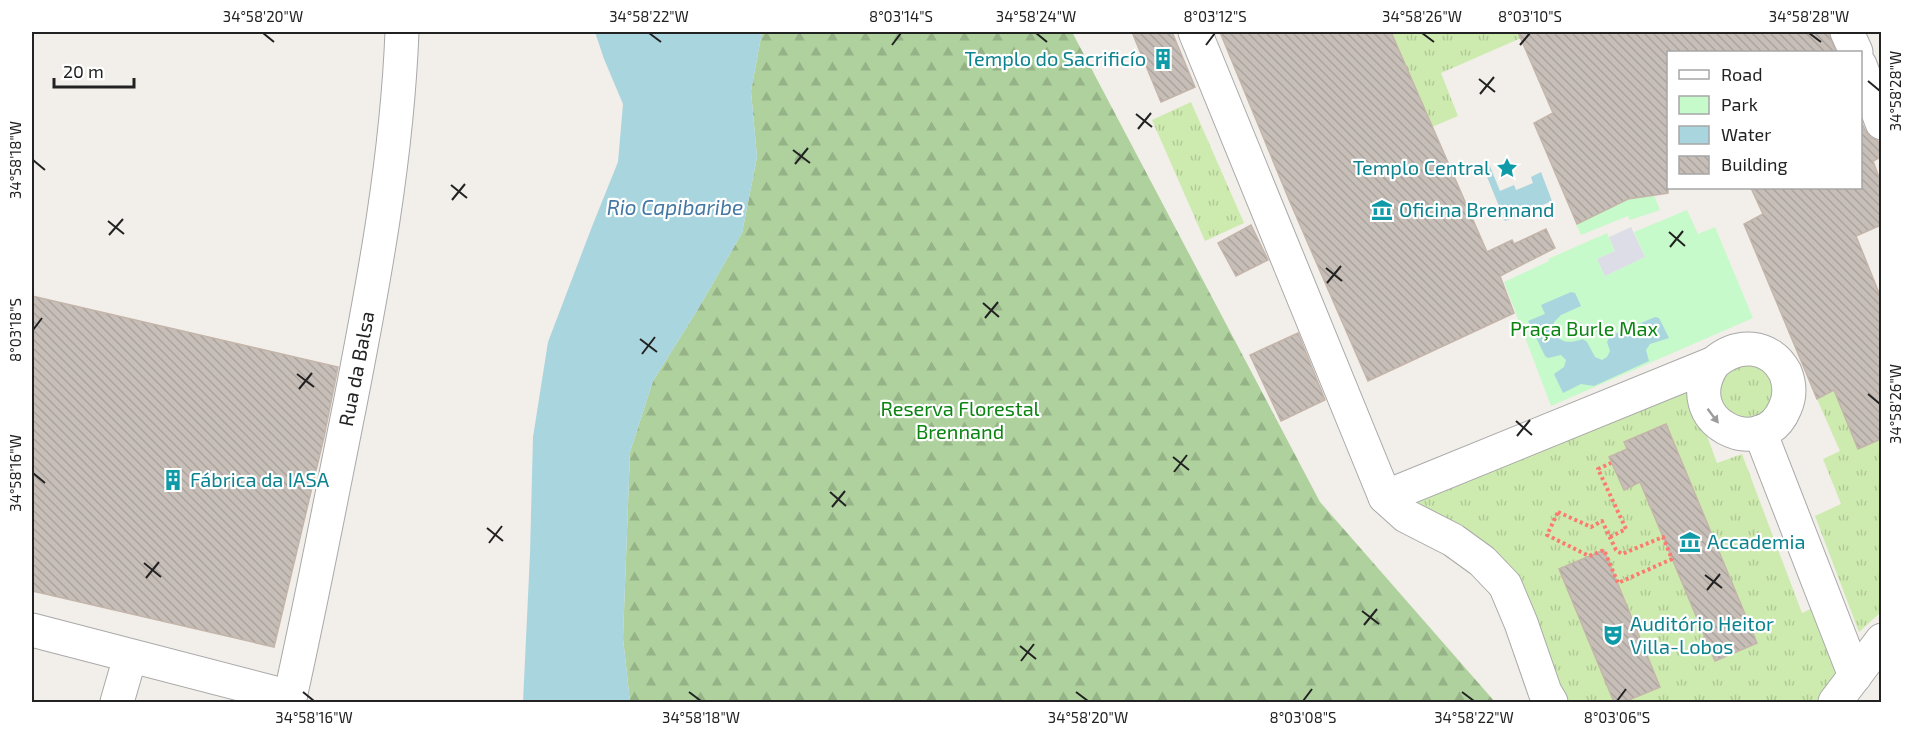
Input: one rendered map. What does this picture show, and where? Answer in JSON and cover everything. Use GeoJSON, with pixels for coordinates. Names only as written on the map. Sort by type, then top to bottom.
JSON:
{"type":"FeatureCollection","features":[{"type":"Feature","properties":{"kind":"lane","name":"Rua da Balsa"},"geometry":{"type":"LineString","coordinates":[[289,700],[377,266],[397,114],[402,32]]}},
{"type":"Feature","properties":{"kind":"lane"},"geometry":{"type":"LineString","coordinates":[[1195,32],[1385,498],[1406,516],[1453,540],[1482,561],[1504,585],[1521,623],[1545,692],[1551,702]]}},
{"type":"Feature","properties":{"kind":"lane"},"geometry":{"type":"LineString","coordinates":[[1847,32],[1856,51]]}},
{"type":"Feature","properties":{"kind":"lane"},"geometry":{"type":"LineString","coordinates":[[1862,71],[1881,123]]}},
{"type":"Feature","properties":{"kind":"lane"},"geometry":{"type":"LineString","coordinates":[[1385,498],[1714,363],[1725,354],[1738,349],[1753,349],[1766,353],[1778,362],[1785,374],[1789,387],[1788,402],[1778,420],[1760,432],[1748,434],[1736,433],[1724,428],[1714,420],[1707,410],[1704,398],[1707,374],[1714,363]]}},
{"type":"Feature","properties":{"kind":"lane"},"geometry":{"type":"LineString","coordinates":[[1760,432],[1855,676]]}},
{"type":"Feature","properties":{"kind":"lane"},"geometry":{"type":"LineString","coordinates":[[32,630],[289,700]]}},
{"type":"Feature","properties":{"kind":"lane"},"geometry":{"type":"LineString","coordinates":[[1835,702],[1881,640]]}},
{"type":"Feature","properties":{"kind":"lane"},"geometry":{"type":"LineString","coordinates":[[117,702],[130,657]]}},
{"type":"Feature","properties":{"kind":"path"},"geometry":{"type":"LineString","coordinates":[[1610,537],[1626,529],[1598,469],[1611,463]]}},
{"type":"Feature","properties":{"kind":"path"},"geometry":{"type":"LineString","coordinates":[[1558,512],[1591,527],[1602,521],[1610,537],[1616,550],[1622,554],[1663,537],[1672,559],[1618,584],[1604,550],[1589,556],[1547,535],[1558,512]]}},
{"type":"Feature","properties":{"kind":"green space","name":"Reserva Florestal Brennand"},"geometry":{"type":"Polygon","coordinates":[[[762,32],[1072,32],[1320,502],[1495,702],[630,702],[623,638],[630,452],[653,381],[742,233],[757,157],[751,91],[762,32]]]}},
{"type":"Feature","properties":{"kind":"green space"},"geometry":{"type":"Polygon","coordinates":[[[1391,32],[1518,32],[1521,38],[1441,73],[1458,116],[1432,127],[1391,32]]]}},
{"type":"Feature","properties":{"kind":"green space"},"geometry":{"type":"Polygon","coordinates":[[[1191,102],[1244,223],[1205,241],[1152,120],[1191,102]]]}},
{"type":"Feature","properties":{"kind":"green space"},"geometry":{"type":"Polygon","coordinates":[[[1654,195],[1660,210],[1630,220],[1628,216],[1581,235],[1576,224],[1628,199],[1654,195]]]}},
{"type":"Feature","properties":{"kind":"green space","name":"Praça Burle Max"},"geometry":{"type":"Polygon","coordinates":[[[1687,210],[1698,234],[1715,227],[1753,318],[1551,406],[1504,282],[1549,261],[1548,259],[1607,233],[1615,251],[1597,259],[1605,276],[1645,257],[1634,232],[1687,210]]]}},
{"type":"Feature","properties":{"kind":"green space"},"geometry":{"type":"Polygon","coordinates":[[[1680,363],[1717,463],[1742,454],[1802,613],[1818,606],[1841,672],[1821,702],[1561,702],[1524,607],[1396,498],[1680,363]]]}},
{"type":"Feature","properties":{"kind":"green space"},"geometry":{"type":"Polygon","coordinates":[[[1731,363],[1762,363],[1779,389],[1757,422],[1720,410],[1717,379],[1731,363]]]}},
{"type":"Feature","properties":{"kind":"green space"},"geometry":{"type":"Polygon","coordinates":[[[1834,390],[1858,448],[1881,439],[1881,612],[1859,632],[1815,516],[1841,504],[1823,459],[1840,451],[1817,399],[1834,390]]]}},
{"type":"Feature","properties":{"kind":"shaded area"},"geometry":{"type":"Polygon","coordinates":[[[1631,227],[1645,257],[1605,276],[1597,259],[1615,251],[1609,237],[1631,227]]]}},
{"type":"Feature","properties":{"kind":"water","name":"Rio Capibaribe"},"geometry":{"type":"Polygon","coordinates":[[[595,32],[762,32],[751,91],[757,157],[742,233],[653,381],[630,452],[623,638],[630,702],[523,702],[533,437],[548,342],[618,162],[623,104],[595,32]]]}},
{"type":"Feature","properties":{"kind":"water"},"geometry":{"type":"Polygon","coordinates":[[[1489,164],[1500,191],[1514,185],[1516,190],[1533,183],[1531,177],[1541,172],[1552,201],[1505,221],[1483,167],[1489,164]]]}},
{"type":"Feature","properties":{"kind":"water"},"geometry":{"type":"Polygon","coordinates":[[[1571,292],[1575,293],[1581,306],[1561,315],[1554,322],[1554,334],[1567,342],[1583,339],[1595,357],[1602,360],[1607,357],[1610,351],[1607,342],[1610,336],[1655,317],[1659,318],[1669,338],[1650,344],[1646,350],[1649,361],[1594,386],[1581,384],[1563,393],[1554,374],[1564,367],[1566,360],[1561,355],[1548,358],[1545,356],[1528,321],[1545,314],[1541,305],[1571,292]]]}},
{"type":"Feature","properties":{"kind":"building","name":"Templo do Sacrificío"},"geometry":{"type":"Polygon","coordinates":[[[1132,32],[1172,32],[1195,87],[1161,102],[1132,32]]]}},
{"type":"Feature","properties":{"kind":"building","name":"Oficina Brennand"},"geometry":{"type":"Polygon","coordinates":[[[1220,32],[1391,32],[1487,252],[1512,240],[1514,244],[1546,229],[1555,248],[1500,276],[1514,313],[1368,381],[1290,202],[1220,32]]]}},
{"type":"Feature","properties":{"kind":"building"},"geometry":{"type":"Polygon","coordinates":[[[1518,32],[1828,32],[1836,51],[1667,51],[1668,193],[1628,199],[1577,224],[1534,123],[1553,113],[1518,32]]]}},
{"type":"Feature","properties":{"kind":"building"},"geometry":{"type":"Polygon","coordinates":[[[1862,123],[1870,137],[1878,141],[1881,157],[1873,161],[1881,183],[1881,225],[1856,236],[1881,298],[1881,439],[1858,449],[1834,390],[1817,399],[1744,224],[1763,214],[1751,189],[1862,189],[1862,123]]]}},
{"type":"Feature","properties":{"kind":"building"},"geometry":{"type":"Polygon","coordinates":[[[1251,225],[1268,260],[1236,276],[1218,243],[1251,225]]]}},
{"type":"Feature","properties":{"kind":"building","name":"Fábrica da IASA"},"geometry":{"type":"Polygon","coordinates":[[[32,296],[338,367],[324,437],[274,647],[32,591],[32,296]]]}},
{"type":"Feature","properties":{"kind":"building"},"geometry":{"type":"Polygon","coordinates":[[[1298,333],[1325,400],[1281,421],[1250,355],[1298,333]]]}},
{"type":"Feature","properties":{"kind":"building","name":"Accademia"},"geometry":{"type":"Polygon","coordinates":[[[1666,424],[1757,643],[1715,661],[1640,482],[1624,490],[1609,457],[1627,449],[1624,442],[1666,424]]]}},
{"type":"Feature","properties":{"kind":"building","name":"Auditório Heitor Villa-Lobos"},"geometry":{"type":"Polygon","coordinates":[[[1604,550],[1660,687],[1624,702],[1614,702],[1559,569],[1604,550]]]}},
{"type":"Feature","properties":{"kind":"place","name":"Templo do Sacrificío"},"geometry":{"type":"Point","coordinates":[1163,59]}},
{"type":"Feature","properties":{"kind":"place","name":"Templo Central"},"geometry":{"type":"Point","coordinates":[1507,168]}},
{"type":"Feature","properties":{"kind":"place","name":"Oficina Brennand"},"geometry":{"type":"Point","coordinates":[1382,210]}},
{"type":"Feature","properties":{"kind":"place","name":"Fábrica da IASA"},"geometry":{"type":"Point","coordinates":[173,480]}},
{"type":"Feature","properties":{"kind":"place","name":"Accademia"},"geometry":{"type":"Point","coordinates":[1690,542]}},
{"type":"Feature","properties":{"kind":"place","name":"Auditório Heitor Villa-Lobos"},"geometry":{"type":"Point","coordinates":[1613,635]}}]}
